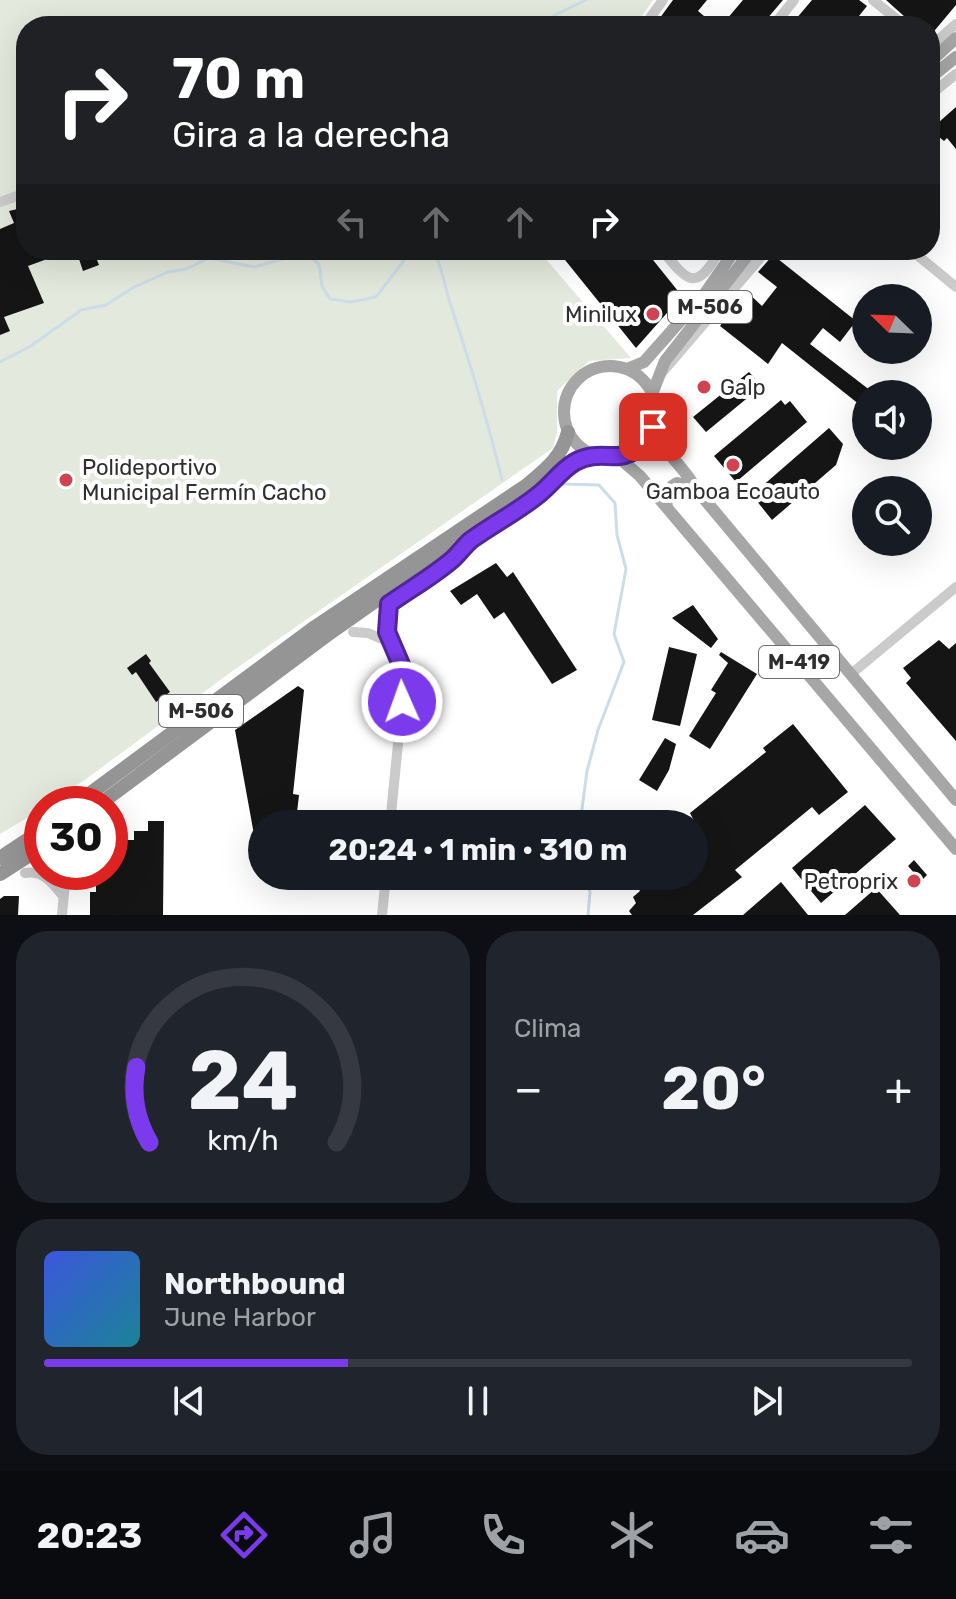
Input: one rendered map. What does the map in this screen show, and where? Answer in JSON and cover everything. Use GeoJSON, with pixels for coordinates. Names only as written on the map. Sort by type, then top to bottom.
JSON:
{"type":"FeatureCollection","features":[{"type":"Feature","properties":{"kind":"highway","name":"M-506"},"geometry":{"type":"LineString","coordinates":[[100,786],[297,640],[527,485],[555,462],[564,448],[568,432]]}},
{"type":"Feature","properties":{"kind":"highway","name":"M-506"},"geometry":{"type":"LineString","coordinates":[[124,786],[391,590],[538,495],[578,461],[595,456]]}},
{"type":"Feature","properties":{"kind":"highway"},"geometry":{"type":"LineString","coordinates":[[389,604],[454,558],[468,542]]}},
{"type":"Feature","properties":{"kind":"highway"},"geometry":{"type":"LineString","coordinates":[[0,847],[24,832]]}},
{"type":"Feature","properties":{"kind":"highway"},"geometry":{"type":"LineString","coordinates":[[0,858],[24,842]]}},
{"type":"Feature","properties":{"kind":"highway"},"geometry":{"type":"LineString","coordinates":[[0,874],[24,859]]}},
{"type":"Feature","properties":{"kind":"main road"},"geometry":{"type":"LineString","coordinates":[[940,53],[956,38]]}},
{"type":"Feature","properties":{"kind":"main road"},"geometry":{"type":"LineString","coordinates":[[940,70],[956,57]]}},
{"type":"Feature","properties":{"kind":"main road","name":"M-506"},"geometry":{"type":"LineString","coordinates":[[568,432],[563,414],[566,396],[576,380],[591,370],[609,366],[627,369],[644,362],[706,292],[728,260]]}},
{"type":"Feature","properties":{"kind":"main road","name":"M-506"},"geometry":{"type":"LineString","coordinates":[[653,427],[655,405],[652,394],[665,361],[744,260]]}},
{"type":"Feature","properties":{"kind":"main road"},"geometry":{"type":"LineString","coordinates":[[627,369],[642,379],[652,394]]}},
{"type":"Feature","properties":{"kind":"main road"},"geometry":{"type":"LineString","coordinates":[[568,432],[579,447],[595,456],[618,457],[633,452],[646,441],[653,427]]}},
{"type":"Feature","properties":{"kind":"main road","name":"M-419"},"geometry":{"type":"LineString","coordinates":[[653,427],[658,441],[695,488],[956,800]]}},
{"type":"Feature","properties":{"kind":"main road","name":"M-419"},"geometry":{"type":"LineString","coordinates":[[618,457],[640,476],[956,849]]}},
{"type":"Feature","properties":{"kind":"main road"},"geometry":{"type":"LineString","coordinates":[[667,508],[665,496],[669,487],[677,483],[695,488]]}},
{"type":"Feature","properties":{"kind":"street"},"geometry":{"type":"LineString","coordinates":[[781,16],[794,0]]}},
{"type":"Feature","properties":{"kind":"street"},"geometry":{"type":"LineString","coordinates":[[873,0],[892,16]]}},
{"type":"Feature","properties":{"kind":"street"},"geometry":{"type":"LineString","coordinates":[[940,38],[956,24]]}},
{"type":"Feature","properties":{"kind":"street"},"geometry":{"type":"LineString","coordinates":[[940,87],[956,74]]}},
{"type":"Feature","properties":{"kind":"street"},"geometry":{"type":"LineString","coordinates":[[670,260],[683,277],[693,279],[703,275],[715,260]]}},
{"type":"Feature","properties":{"kind":"street"},"geometry":{"type":"LineString","coordinates":[[656,379],[759,260]]}},
{"type":"Feature","properties":{"kind":"street"},"geometry":{"type":"LineString","coordinates":[[923,260],[956,287]]}},
{"type":"Feature","properties":{"kind":"street"},"geometry":{"type":"LineString","coordinates":[[851,674],[956,587]]}},
{"type":"Feature","properties":{"kind":"street"},"geometry":{"type":"LineString","coordinates":[[389,604],[387,632],[405,674],[391,810]]}},
{"type":"Feature","properties":{"kind":"street"},"geometry":{"type":"LineString","coordinates":[[353,632],[368,633],[391,643]]}},
{"type":"Feature","properties":{"kind":"street"},"geometry":{"type":"LineString","coordinates":[[58,890],[62,895]]}},
{"type":"Feature","properties":{"kind":"street"},"geometry":{"type":"LineString","coordinates":[[62,915],[63,890]]}},
{"type":"Feature","properties":{"kind":"street"},"geometry":{"type":"LineString","coordinates":[[382,915],[385,890]]}},
{"type":"Feature","properties":{"kind":"shaded area"},"geometry":{"type":"Polygon","coordinates":[[[0,0],[653,0],[642,16],[16,16],[16,260],[547,260],[631,358],[589,361],[557,391],[557,433],[553,448],[234,670],[86,779],[75,786],[24,786],[24,820],[0,834],[0,0]]]}},
{"type":"Feature","properties":{"kind":"building"},"geometry":{"type":"Polygon","coordinates":[[[673,0],[707,0],[698,11],[704,16],[661,16],[673,0]]]}},
{"type":"Feature","properties":{"kind":"building"},"geometry":{"type":"Polygon","coordinates":[[[743,0],[783,0],[769,16],[729,16],[743,0]]]}},
{"type":"Feature","properties":{"kind":"building"},"geometry":{"type":"Polygon","coordinates":[[[812,0],[859,0],[867,6],[859,16],[798,16],[812,0]]]}},
{"type":"Feature","properties":{"kind":"building"},"geometry":{"type":"Polygon","coordinates":[[[886,0],[956,0],[956,5],[940,24],[940,16],[904,16],[886,0]]]}},
{"type":"Feature","properties":{"kind":"building"},"geometry":{"type":"Polygon","coordinates":[[[956,107],[956,149],[947,138],[944,141],[940,138],[940,121],[956,107]]]}},
{"type":"Feature","properties":{"kind":"building"},"geometry":{"type":"Polygon","coordinates":[[[16,209],[16,260],[44,260],[28,266],[44,303],[4,317],[10,331],[0,335],[0,229],[14,223],[9,211],[16,209]]]}},
{"type":"Feature","properties":{"kind":"building"},"geometry":{"type":"Polygon","coordinates":[[[79,260],[97,260],[99,265],[83,271],[79,260]]]}},
{"type":"Feature","properties":{"kind":"building"},"geometry":{"type":"Polygon","coordinates":[[[565,260],[653,260],[682,296],[636,348],[565,260]]]}},
{"type":"Feature","properties":{"kind":"building"},"geometry":{"type":"Polygon","coordinates":[[[769,260],[779,260],[852,318],[852,326],[840,342],[823,328],[810,344],[857,380],[852,380],[852,399],[782,343],[768,364],[720,326],[746,291],[762,306],[777,287],[758,272],[769,260]]]}},
{"type":"Feature","properties":{"kind":"building"},"geometry":{"type":"Polygon","coordinates":[[[749,372],[762,386],[706,432],[693,417],[749,372]]]}},
{"type":"Feature","properties":{"kind":"building"},"geometry":{"type":"Polygon","coordinates":[[[781,400],[785,405],[790,401],[807,422],[736,482],[714,456],[781,400]]]}},
{"type":"Feature","properties":{"kind":"building"},"geometry":{"type":"Polygon","coordinates":[[[829,428],[843,444],[836,465],[772,520],[752,495],[829,428]]]}},
{"type":"Feature","properties":{"kind":"building"},"geometry":{"type":"Polygon","coordinates":[[[496,563],[507,577],[513,572],[577,670],[552,684],[504,612],[494,619],[477,594],[461,605],[450,591],[496,563]]]}},
{"type":"Feature","properties":{"kind":"building"},"geometry":{"type":"Polygon","coordinates":[[[693,605],[718,639],[711,648],[672,618],[693,605]]]}},
{"type":"Feature","properties":{"kind":"building"},"geometry":{"type":"Polygon","coordinates":[[[939,640],[949,649],[956,643],[956,741],[906,683],[911,678],[903,668],[939,640]]]}},
{"type":"Feature","properties":{"kind":"building"},"geometry":{"type":"Polygon","coordinates":[[[669,647],[697,654],[680,726],[652,720],[669,647]]]}},
{"type":"Feature","properties":{"kind":"building"},"geometry":{"type":"Polygon","coordinates":[[[721,652],[757,674],[710,749],[689,736],[716,693],[711,690],[728,663],[719,655],[721,652]]]}},
{"type":"Feature","properties":{"kind":"building"},"geometry":{"type":"Polygon","coordinates":[[[146,654],[170,692],[156,702],[136,672],[132,675],[127,668],[146,654]]]}},
{"type":"Feature","properties":{"kind":"building"},"geometry":{"type":"Polygon","coordinates":[[[298,686],[304,690],[293,794],[299,795],[297,810],[250,810],[235,730],[298,686]]]}},
{"type":"Feature","properties":{"kind":"building"},"geometry":{"type":"Polygon","coordinates":[[[793,724],[848,792],[819,815],[812,807],[735,870],[742,877],[693,915],[632,915],[629,911],[636,903],[633,897],[639,890],[708,890],[708,810],[694,810],[766,752],[763,748],[793,724]]]}},
{"type":"Feature","properties":{"kind":"building"},"geometry":{"type":"Polygon","coordinates":[[[665,738],[676,744],[669,770],[657,791],[639,780],[665,738]]]}},
{"type":"Feature","properties":{"kind":"building"},"geometry":{"type":"Polygon","coordinates":[[[865,805],[896,839],[821,903],[792,868],[865,805]]]}},
{"type":"Feature","properties":{"kind":"building"},"geometry":{"type":"Polygon","coordinates":[[[148,821],[164,821],[163,915],[90,915],[90,892],[128,890],[128,840],[134,840],[134,831],[148,831],[148,821]]]}},
{"type":"Feature","properties":{"kind":"building"},"geometry":{"type":"Polygon","coordinates":[[[914,860],[927,875],[921,881],[908,866],[914,860]]]}},
{"type":"Feature","properties":{"kind":"building"},"geometry":{"type":"Polygon","coordinates":[[[781,882],[808,915],[743,915],[781,882]]]}},
{"type":"Feature","properties":{"kind":"building"},"geometry":{"type":"Polygon","coordinates":[[[876,888],[900,915],[845,915],[876,888]]]}},
{"type":"Feature","properties":{"kind":"building"},"geometry":{"type":"Polygon","coordinates":[[[19,896],[18,915],[0,915],[0,899],[19,896]]]}},
{"type":"Feature","properties":{"kind":"waterway"},"geometry":{"type":"LineString","coordinates":[[554,16],[586,0]]}},
{"type":"Feature","properties":{"kind":"waterway"},"geometry":{"type":"LineString","coordinates":[[0,362],[31,346],[81,310],[106,305],[134,287],[205,260]]}},
{"type":"Feature","properties":{"kind":"waterway"},"geometry":{"type":"LineString","coordinates":[[219,260],[254,267],[279,260]]}},
{"type":"Feature","properties":{"kind":"waterway"},"geometry":{"type":"LineString","coordinates":[[314,260],[319,264],[322,286],[330,299],[351,302],[376,297],[404,260]]}},
{"type":"Feature","properties":{"kind":"waterway"},"geometry":{"type":"LineString","coordinates":[[437,260],[502,480]]}},
{"type":"Feature","properties":{"kind":"waterway"},"geometry":{"type":"LineString","coordinates":[[562,484],[599,485],[615,503],[617,535],[626,569],[614,634],[624,662],[598,730],[587,771],[582,810]]}},
{"type":"Feature","properties":{"kind":"waterway"},"geometry":{"type":"LineString","coordinates":[[588,915],[590,890]]}},
{"type":"Feature","properties":{"kind":"place","name":"Minilux"},"geometry":{"type":"Point","coordinates":[653,314]}},
{"type":"Feature","properties":{"kind":"place","name":"Galp"},"geometry":{"type":"Point","coordinates":[704,387]}},
{"type":"Feature","properties":{"kind":"place","name":"Gamboa Ecoauto"},"geometry":{"type":"Point","coordinates":[733,465]}},
{"type":"Feature","properties":{"kind":"place","name":"Polideportivo Municipal Fermín Cacho"},"geometry":{"type":"Point","coordinates":[66,480]}},
{"type":"Feature","properties":{"kind":"place","name":"Petroprix"},"geometry":{"type":"Point","coordinates":[914,881]}},
{"type":"Feature","properties":{"kind":"route"},"geometry":{"type":"LineString","coordinates":[[402,702],[405,674],[387,632],[389,604],[454,558],[468,542],[538,495],[569,467],[595,456],[618,457],[633,452],[646,441],[653,427]]}}]}
